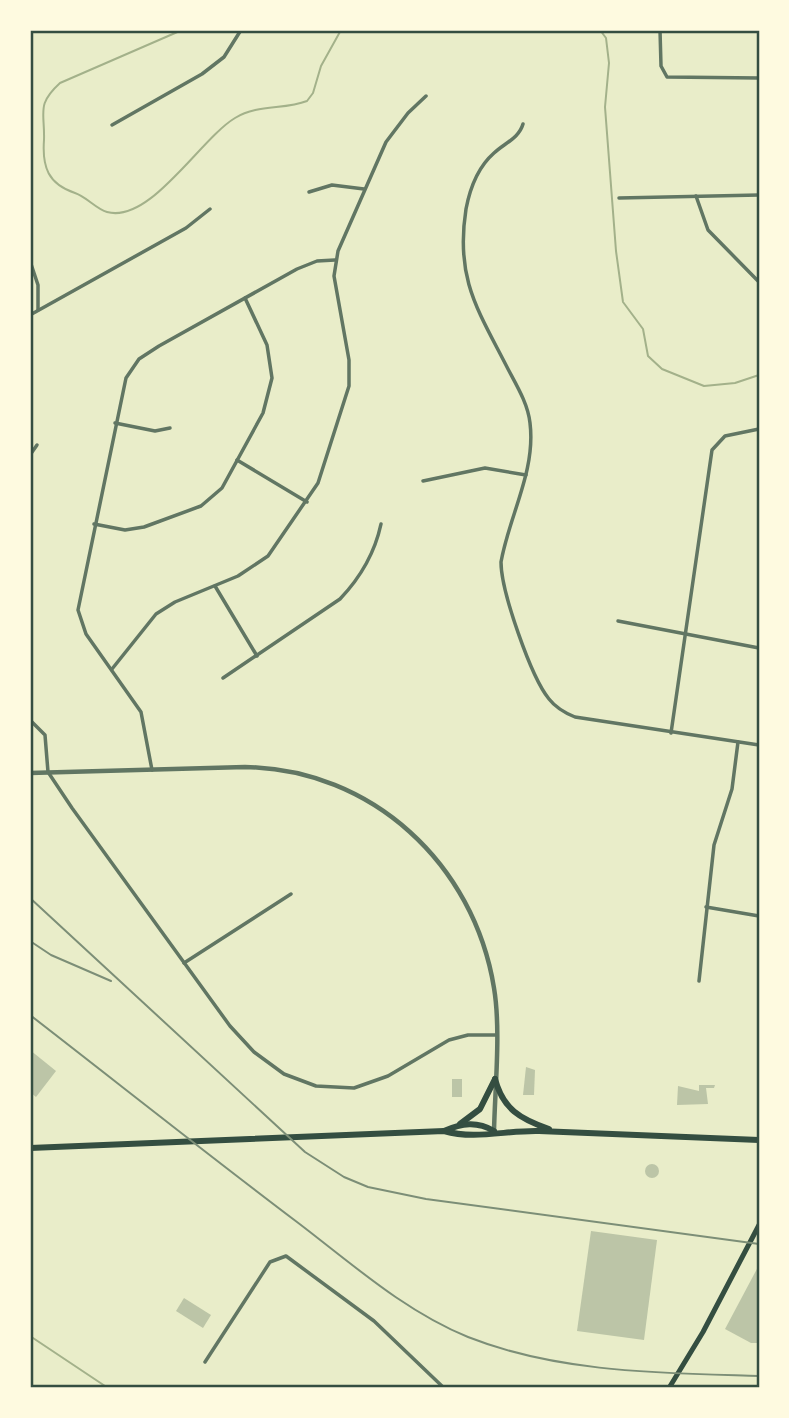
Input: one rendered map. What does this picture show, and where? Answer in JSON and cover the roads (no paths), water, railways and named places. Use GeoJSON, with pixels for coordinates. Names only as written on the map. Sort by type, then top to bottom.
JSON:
{"type":"FeatureCollection","features":[{"type":"Feature","properties":{"kind":"main road"},"geometry":{"type":"LineString","coordinates":[[30,1147],[444,1130],[460,1124],[480,1110],[495,1079]]}},
{"type":"Feature","properties":{"kind":"main road"},"geometry":{"type":"LineString","coordinates":[[495,1079],[499,1095],[512,1111],[558,1132]]}},
{"type":"Feature","properties":{"kind":"main road"},"geometry":{"type":"LineString","coordinates":[[460,1124],[482,1124],[494,1131]]}},
{"type":"Feature","properties":{"kind":"main road"},"geometry":{"type":"LineString","coordinates":[[444,1130],[462,1136],[494,1131],[759,1140]]}},
{"type":"Feature","properties":{"kind":"main road"},"geometry":{"type":"LineString","coordinates":[[669,1388],[703,1332],[759,1225]]}},
{"type":"Feature","properties":{"kind":"street"},"geometry":{"type":"LineString","coordinates":[[112,125],[202,74],[224,57],[241,30]]}},
{"type":"Feature","properties":{"kind":"street"},"geometry":{"type":"LineString","coordinates":[[660,30],[663,74],[672,77],[759,78]]}},
{"type":"Feature","properties":{"kind":"street"},"geometry":{"type":"LineString","coordinates":[[112,669],[156,614],[175,602],[215,586],[268,556],[307,502],[325,466],[349,386],[349,360],[334,276],[335,260],[364,189],[393,132],[426,96]]}},
{"type":"Feature","properties":{"kind":"street"},"geometry":{"type":"LineString","coordinates":[[523,124],[516,137],[492,155],[478,173],[467,206],[463,246],[466,277],[475,307],[529,414],[530,449],[526,475],[504,547],[501,571],[529,659],[542,689],[553,705],[575,718],[759,746]]}},
{"type":"Feature","properties":{"kind":"street"},"geometry":{"type":"LineString","coordinates":[[309,192],[332,185],[364,189]]}},
{"type":"Feature","properties":{"kind":"street"},"geometry":{"type":"LineString","coordinates":[[620,198],[759,195]]}},
{"type":"Feature","properties":{"kind":"street"},"geometry":{"type":"LineString","coordinates":[[696,196],[708,230],[759,282]]}},
{"type":"Feature","properties":{"kind":"street"},"geometry":{"type":"LineString","coordinates":[[30,315],[176,234],[210,208]]}},
{"type":"Feature","properties":{"kind":"street"},"geometry":{"type":"LineString","coordinates":[[152,770],[141,712],[86,634],[78,610],[126,378],[139,359],[245,298],[307,264],[335,260]]}},
{"type":"Feature","properties":{"kind":"street"},"geometry":{"type":"LineString","coordinates":[[30,261],[38,285],[38,310]]}},
{"type":"Feature","properties":{"kind":"street"},"geometry":{"type":"LineString","coordinates":[[94,524],[135,530],[192,510],[216,495],[263,413],[272,378],[267,345],[245,298]]}},
{"type":"Feature","properties":{"kind":"street"},"geometry":{"type":"LineString","coordinates":[[115,423],[155,431],[170,428]]}},
{"type":"Feature","properties":{"kind":"street"},"geometry":{"type":"LineString","coordinates":[[671,733],[712,450],[725,436],[759,429]]}},
{"type":"Feature","properties":{"kind":"street"},"geometry":{"type":"LineString","coordinates":[[30,455],[37,445]]}},
{"type":"Feature","properties":{"kind":"street"},"geometry":{"type":"LineString","coordinates":[[237,460],[307,502]]}},
{"type":"Feature","properties":{"kind":"street"},"geometry":{"type":"LineString","coordinates":[[423,481],[485,468],[526,475]]}},
{"type":"Feature","properties":{"kind":"street"},"geometry":{"type":"LineString","coordinates":[[223,678],[340,600],[368,560],[380,524]]}},
{"type":"Feature","properties":{"kind":"street"},"geometry":{"type":"LineString","coordinates":[[215,586],[257,656]]}},
{"type":"Feature","properties":{"kind":"street"},"geometry":{"type":"LineString","coordinates":[[618,621],[759,648]]}},
{"type":"Feature","properties":{"kind":"street"},"geometry":{"type":"LineString","coordinates":[[30,720],[45,735],[48,772],[184,963],[230,1026],[254,1052],[284,1074],[316,1086],[342,1089],[366,1085],[449,1040],[468,1035],[496,1035]]}},
{"type":"Feature","properties":{"kind":"street"},"geometry":{"type":"LineString","coordinates":[[699,981],[714,845],[732,789],[738,742]]}},
{"type":"Feature","properties":{"kind":"street"},"geometry":{"type":"LineString","coordinates":[[30,773],[279,770],[316,778],[351,792],[394,818],[443,866],[476,923],[494,989],[494,1131]]}},
{"type":"Feature","properties":{"kind":"street"},"geometry":{"type":"LineString","coordinates":[[184,963],[291,894]]}},
{"type":"Feature","properties":{"kind":"street"},"geometry":{"type":"LineString","coordinates":[[706,907],[759,916]]}},
{"type":"Feature","properties":{"kind":"street"},"geometry":{"type":"LineString","coordinates":[[205,1362],[270,1262],[286,1256],[374,1321],[444,1388]]}},
{"type":"Feature","properties":{"kind":"waterway"},"geometry":{"type":"LineString","coordinates":[[182,30],[60,83],[52,91],[43,109],[44,158],[49,173],[58,185],[107,212],[123,212],[140,205],[157,193],[235,118],[253,111],[307,101],[313,93],[321,66],[341,30]]}},
{"type":"Feature","properties":{"kind":"waterway"},"geometry":{"type":"LineString","coordinates":[[600,30],[606,38],[609,63],[605,107],[616,251],[623,302],[643,329],[648,356],[662,369],[704,386],[735,383],[759,375]]}},
{"type":"Feature","properties":{"kind":"waterway"},"geometry":{"type":"LineString","coordinates":[[30,1336],[108,1388]]}},
{"type":"Feature","properties":{"kind":"railway"},"geometry":{"type":"LineString","coordinates":[[30,898],[305,1152],[344,1177],[368,1187],[426,1199],[759,1244]]}},
{"type":"Feature","properties":{"kind":"railway"},"geometry":{"type":"LineString","coordinates":[[30,941],[51,955],[111,981]]}},
{"type":"Feature","properties":{"kind":"railway"},"geometry":{"type":"LineString","coordinates":[[30,1015],[358,1270],[400,1300],[444,1326],[503,1349],[574,1364],[648,1372],[759,1376]]}}]}
